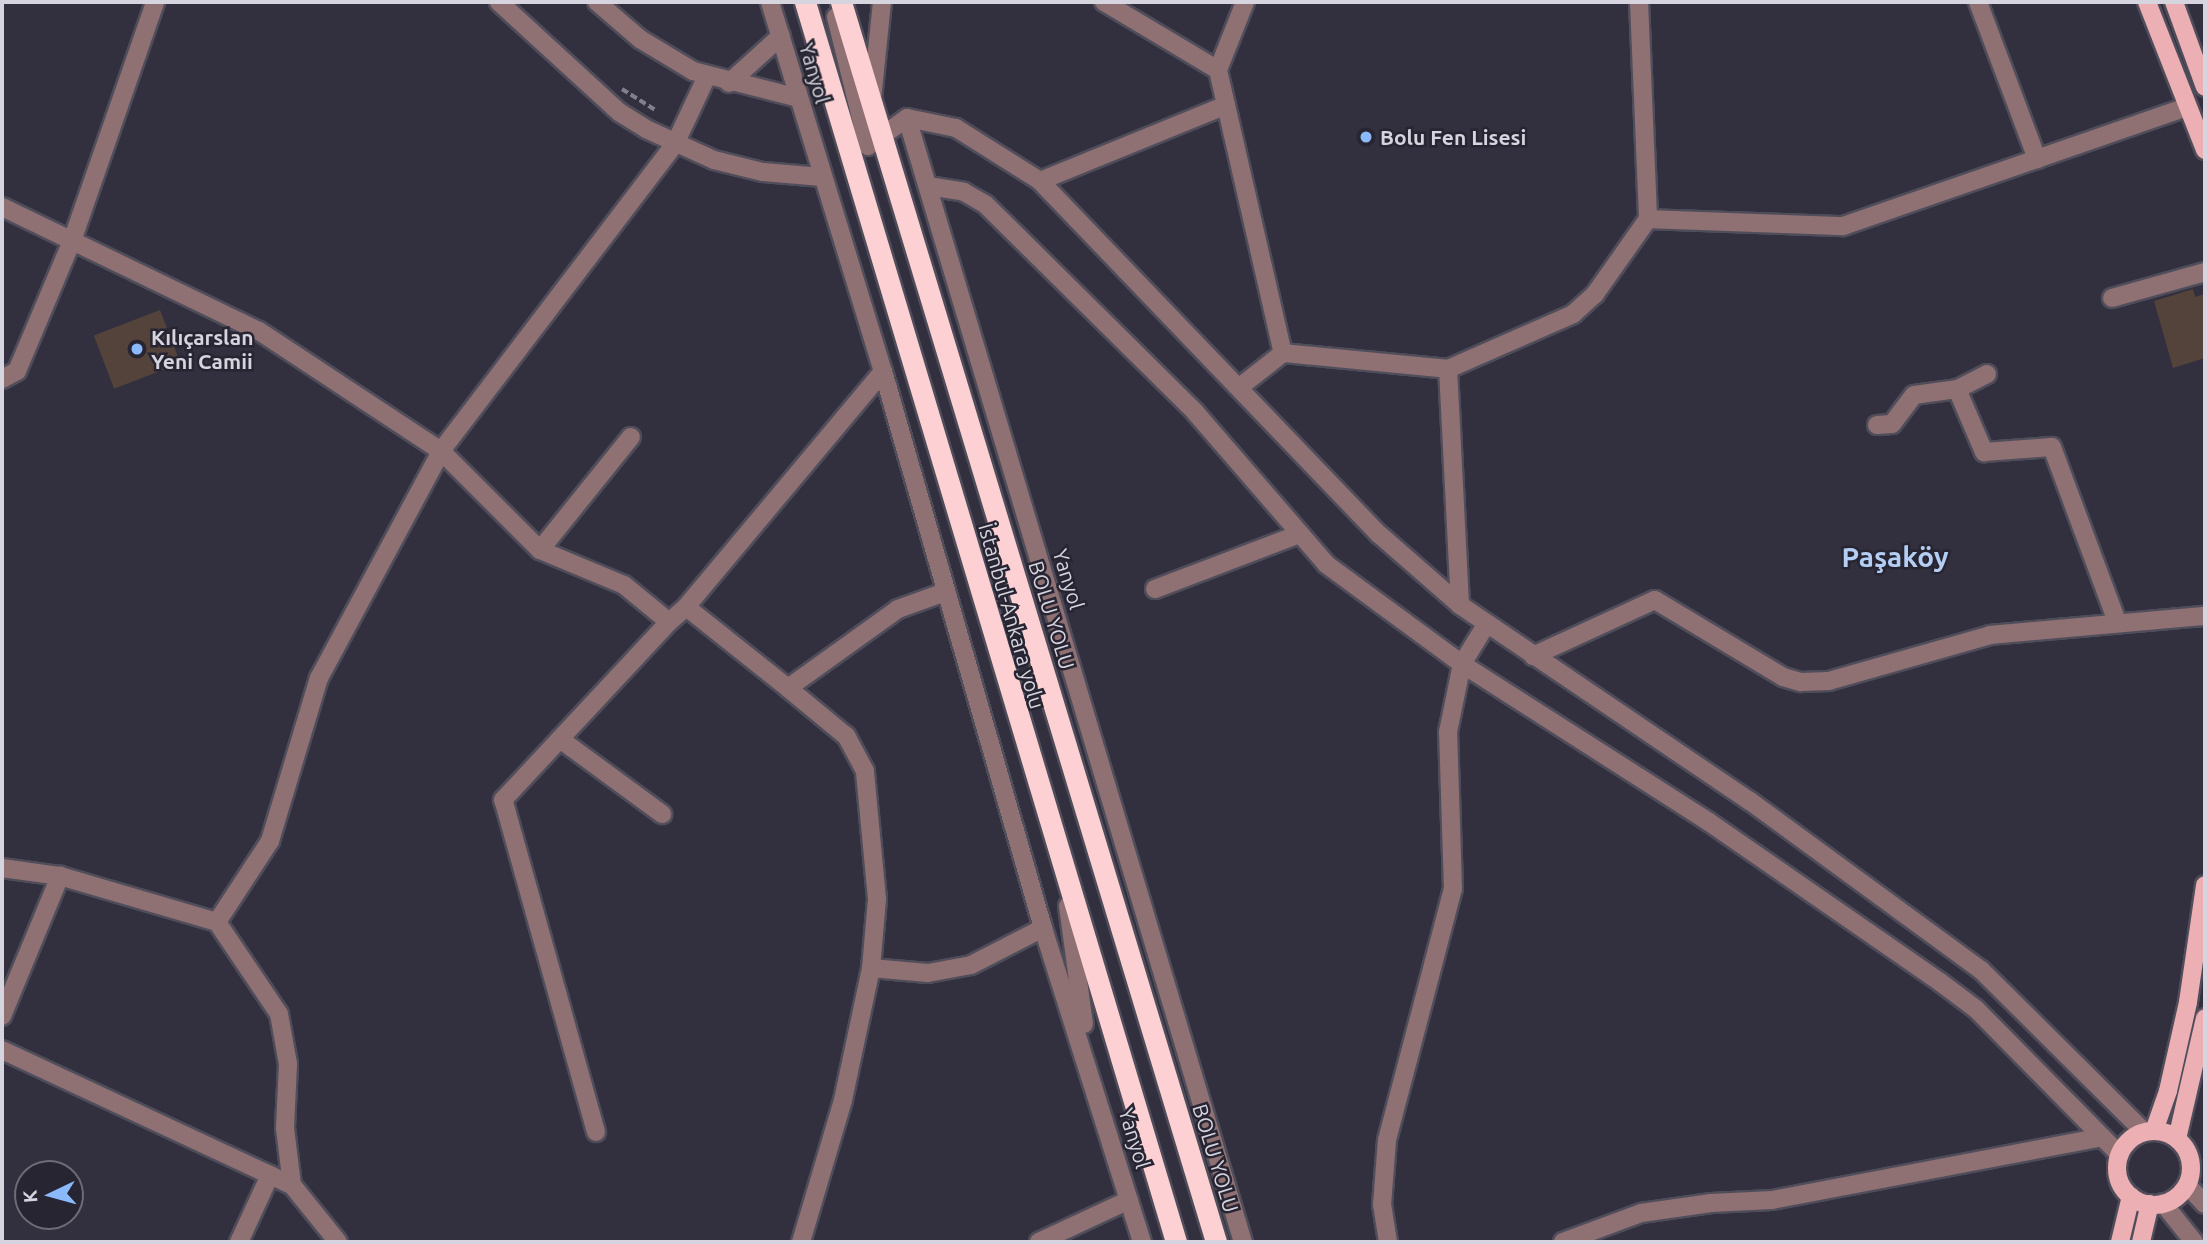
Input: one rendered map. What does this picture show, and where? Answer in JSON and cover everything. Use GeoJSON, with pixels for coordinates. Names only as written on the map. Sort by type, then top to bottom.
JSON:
{"type":"FeatureCollection","features":[{"type":"Feature","properties":{"kind":"highway","name":"İstanbul-Ankara yolu"},"geometry":{"type":"LineString","coordinates":[[805,2],[1065,882],[1176,1242]]}},
{"type":"Feature","properties":{"kind":"highway","name":"BOLU YOLU"},"geometry":{"type":"LineString","coordinates":[[841,2],[1216,1242]]}},
{"type":"Feature","properties":{"kind":"main road"},"geometry":{"type":"LineString","coordinates":[[2147,2],[2205,150]]}},
{"type":"Feature","properties":{"kind":"main road"},"geometry":{"type":"LineString","coordinates":[[2174,2],[2205,87]]}},
{"type":"Feature","properties":{"kind":"main road"},"geometry":{"type":"LineString","coordinates":[[2157,1204],[2131,1196],[2119,1180],[2120,1155],[2126,1144],[2149,1132],[2168,1091],[2188,1002],[2205,885]]}},
{"type":"Feature","properties":{"kind":"main road"},"geometry":{"type":"LineString","coordinates":[[2177,1139],[2205,1018]]}},
{"type":"Feature","properties":{"kind":"main road"},"geometry":{"type":"LineString","coordinates":[[2141,1242],[2157,1204],[2187,1185],[2191,1161],[2177,1139],[2149,1132]]}},
{"type":"Feature","properties":{"kind":"main road"},"geometry":{"type":"LineString","coordinates":[[2120,1242],[2131,1196]]}},
{"type":"Feature","properties":{"kind":"street"},"geometry":{"type":"LineString","coordinates":[[2,379],[17,371],[72,241],[155,2]]}},
{"type":"Feature","properties":{"kind":"street"},"geometry":{"type":"LineString","coordinates":[[499,2],[619,112],[675,144],[763,172],[822,177]]}},
{"type":"Feature","properties":{"kind":"street"},"geometry":{"type":"LineString","coordinates":[[597,2],[649,46],[707,76],[799,97]]}},
{"type":"Feature","properties":{"kind":"street","name":"Yanyol"},"geometry":{"type":"LineString","coordinates":[[770,2],[883,371],[1043,928],[1090,1069],[1142,1242]]}},
{"type":"Feature","properties":{"kind":"street","name":"Yanyol"},"geometry":{"type":"LineString","coordinates":[[832,2],[868,146]]}},
{"type":"Feature","properties":{"kind":"street"},"geometry":{"type":"LineString","coordinates":[[868,146],[882,2]]}},
{"type":"Feature","properties":{"kind":"street"},"geometry":{"type":"LineString","coordinates":[[1104,2],[1217,69]]}},
{"type":"Feature","properties":{"kind":"street"},"geometry":{"type":"LineString","coordinates":[[1245,2],[1217,69],[1283,353]]}},
{"type":"Feature","properties":{"kind":"street"},"geometry":{"type":"LineString","coordinates":[[1241,386],[1283,353],[1448,369],[1573,314],[1595,294],[1648,219],[1639,2]]}},
{"type":"Feature","properties":{"kind":"street"},"geometry":{"type":"LineString","coordinates":[[1978,2],[2037,159]]}},
{"type":"Feature","properties":{"kind":"street"},"geometry":{"type":"LineString","coordinates":[[729,83],[780,36]]}},
{"type":"Feature","properties":{"kind":"street"},"geometry":{"type":"LineString","coordinates":[[218,922],[270,841],[319,678],[441,451],[675,144],[707,76]]}},
{"type":"Feature","properties":{"kind":"street"},"geometry":{"type":"LineString","coordinates":[[1040,181],[1226,105]]}},
{"type":"Feature","properties":{"kind":"street"},"geometry":{"type":"LineString","coordinates":[[1648,219],[1843,226],[2187,107]]}},
{"type":"Feature","properties":{"kind":"street"},"geometry":{"type":"LineString","coordinates":[[868,146],[907,118],[956,128],[1040,181],[1241,386],[1380,535],[1460,605],[1486,625],[1751,800],[1981,970],[2149,1132]]}},
{"type":"Feature","properties":{"kind":"street","name":"Yanyol"},"geometry":{"type":"LineString","coordinates":[[907,118],[1243,1242]]}},
{"type":"Feature","properties":{"kind":"street"},"geometry":{"type":"LineString","coordinates":[[928,186],[964,192],[985,205],[1195,412],[1326,564],[1462,664],[1709,822],[1940,982],[1976,1009],[2120,1155]]}},
{"type":"Feature","properties":{"kind":"street"},"geometry":{"type":"LineString","coordinates":[[2,207],[259,331],[441,451],[540,550],[624,585],[669,622]]}},
{"type":"Feature","properties":{"kind":"street"},"geometry":{"type":"LineString","coordinates":[[2112,298],[2205,272]]}},
{"type":"Feature","properties":{"kind":"street"},"geometry":{"type":"LineString","coordinates":[[1448,369],[1460,605]]}},
{"type":"Feature","properties":{"kind":"street"},"geometry":{"type":"LineString","coordinates":[[596,1132],[503,800],[686,607],[883,371]]}},
{"type":"Feature","properties":{"kind":"street"},"geometry":{"type":"LineString","coordinates":[[1877,425],[1892,424],[1913,395],[1957,389],[1987,374]]}},
{"type":"Feature","properties":{"kind":"street"},"geometry":{"type":"LineString","coordinates":[[1957,389],[1984,452],[2052,447],[2118,622]]}},
{"type":"Feature","properties":{"kind":"street"},"geometry":{"type":"LineString","coordinates":[[540,550],[631,437]]}},
{"type":"Feature","properties":{"kind":"street"},"geometry":{"type":"LineString","coordinates":[[1155,589],[1300,534]]}},
{"type":"Feature","properties":{"kind":"street"},"geometry":{"type":"LineString","coordinates":[[788,688],[898,609],[945,592]]}},
{"type":"Feature","properties":{"kind":"street"},"geometry":{"type":"LineString","coordinates":[[1533,656],[1655,600],[1783,677],[1801,682],[1829,681],[1990,635],[2205,616]]}},
{"type":"Feature","properties":{"kind":"street"},"geometry":{"type":"LineString","coordinates":[[686,607],[846,736],[865,771],[877,899],[871,968],[843,1100],[801,1242]]}},
{"type":"Feature","properties":{"kind":"street"},"geometry":{"type":"LineString","coordinates":[[1388,1242],[1382,1205],[1387,1140],[1453,889],[1446,759],[1462,664],[1486,625]]}},
{"type":"Feature","properties":{"kind":"street"},"geometry":{"type":"LineString","coordinates":[[560,740],[662,814]]}},
{"type":"Feature","properties":{"kind":"street"},"geometry":{"type":"LineString","coordinates":[[2,868],[60,876],[218,922],[279,1014],[288,1064],[285,1128],[292,1185]]}},
{"type":"Feature","properties":{"kind":"street"},"geometry":{"type":"LineString","coordinates":[[2,1016],[60,876]]}},
{"type":"Feature","properties":{"kind":"street"},"geometry":{"type":"LineString","coordinates":[[1065,882],[1090,1069]]}},
{"type":"Feature","properties":{"kind":"street"},"geometry":{"type":"LineString","coordinates":[[871,968],[928,973],[971,965],[1043,928]]}},
{"type":"Feature","properties":{"kind":"street"},"geometry":{"type":"LineString","coordinates":[[2,1050],[292,1185],[338,1242]]}},
{"type":"Feature","properties":{"kind":"street"},"geometry":{"type":"LineString","coordinates":[[1563,1242],[1641,1213],[1711,1203],[1772,1200],[2102,1137]]}},
{"type":"Feature","properties":{"kind":"street"},"geometry":{"type":"LineString","coordinates":[[239,1242],[270,1175]]}},
{"type":"Feature","properties":{"kind":"street"},"geometry":{"type":"LineString","coordinates":[[2187,1185],[2205,1204]]}},
{"type":"Feature","properties":{"kind":"street"},"geometry":{"type":"LineString","coordinates":[[1039,1242],[1129,1199]]}},
{"type":"Feature","properties":{"kind":"street"},"geometry":{"type":"LineString","coordinates":[[2157,1204],[2194,1242]]}},
{"type":"Feature","properties":{"kind":"building"},"geometry":{"type":"Polygon","coordinates":[[[2193,289],[2195,297],[2205,294],[2205,358],[2173,368],[2154,301],[2193,289]]]}},
{"type":"Feature","properties":{"kind":"building","name":"Kılıçarslan Yeni Camii"},"geometry":{"type":"Polygon","coordinates":[[[160,310],[180,363],[114,389],[94,335],[160,310]]]}},
{"type":"Feature","properties":{"kind":"place","name":"Bolu Fen Lisesi"},"geometry":{"type":"Point","coordinates":[1366,137]}},
{"type":"Feature","properties":{"kind":"place","name":"Kılıçarslan Yeni Camii"},"geometry":{"type":"Point","coordinates":[137,349]}},
{"type":"Feature","properties":{"kind":"district","name":"Paşaköy"},"geometry":{"type":"Point","coordinates":[1895,557]}}]}
